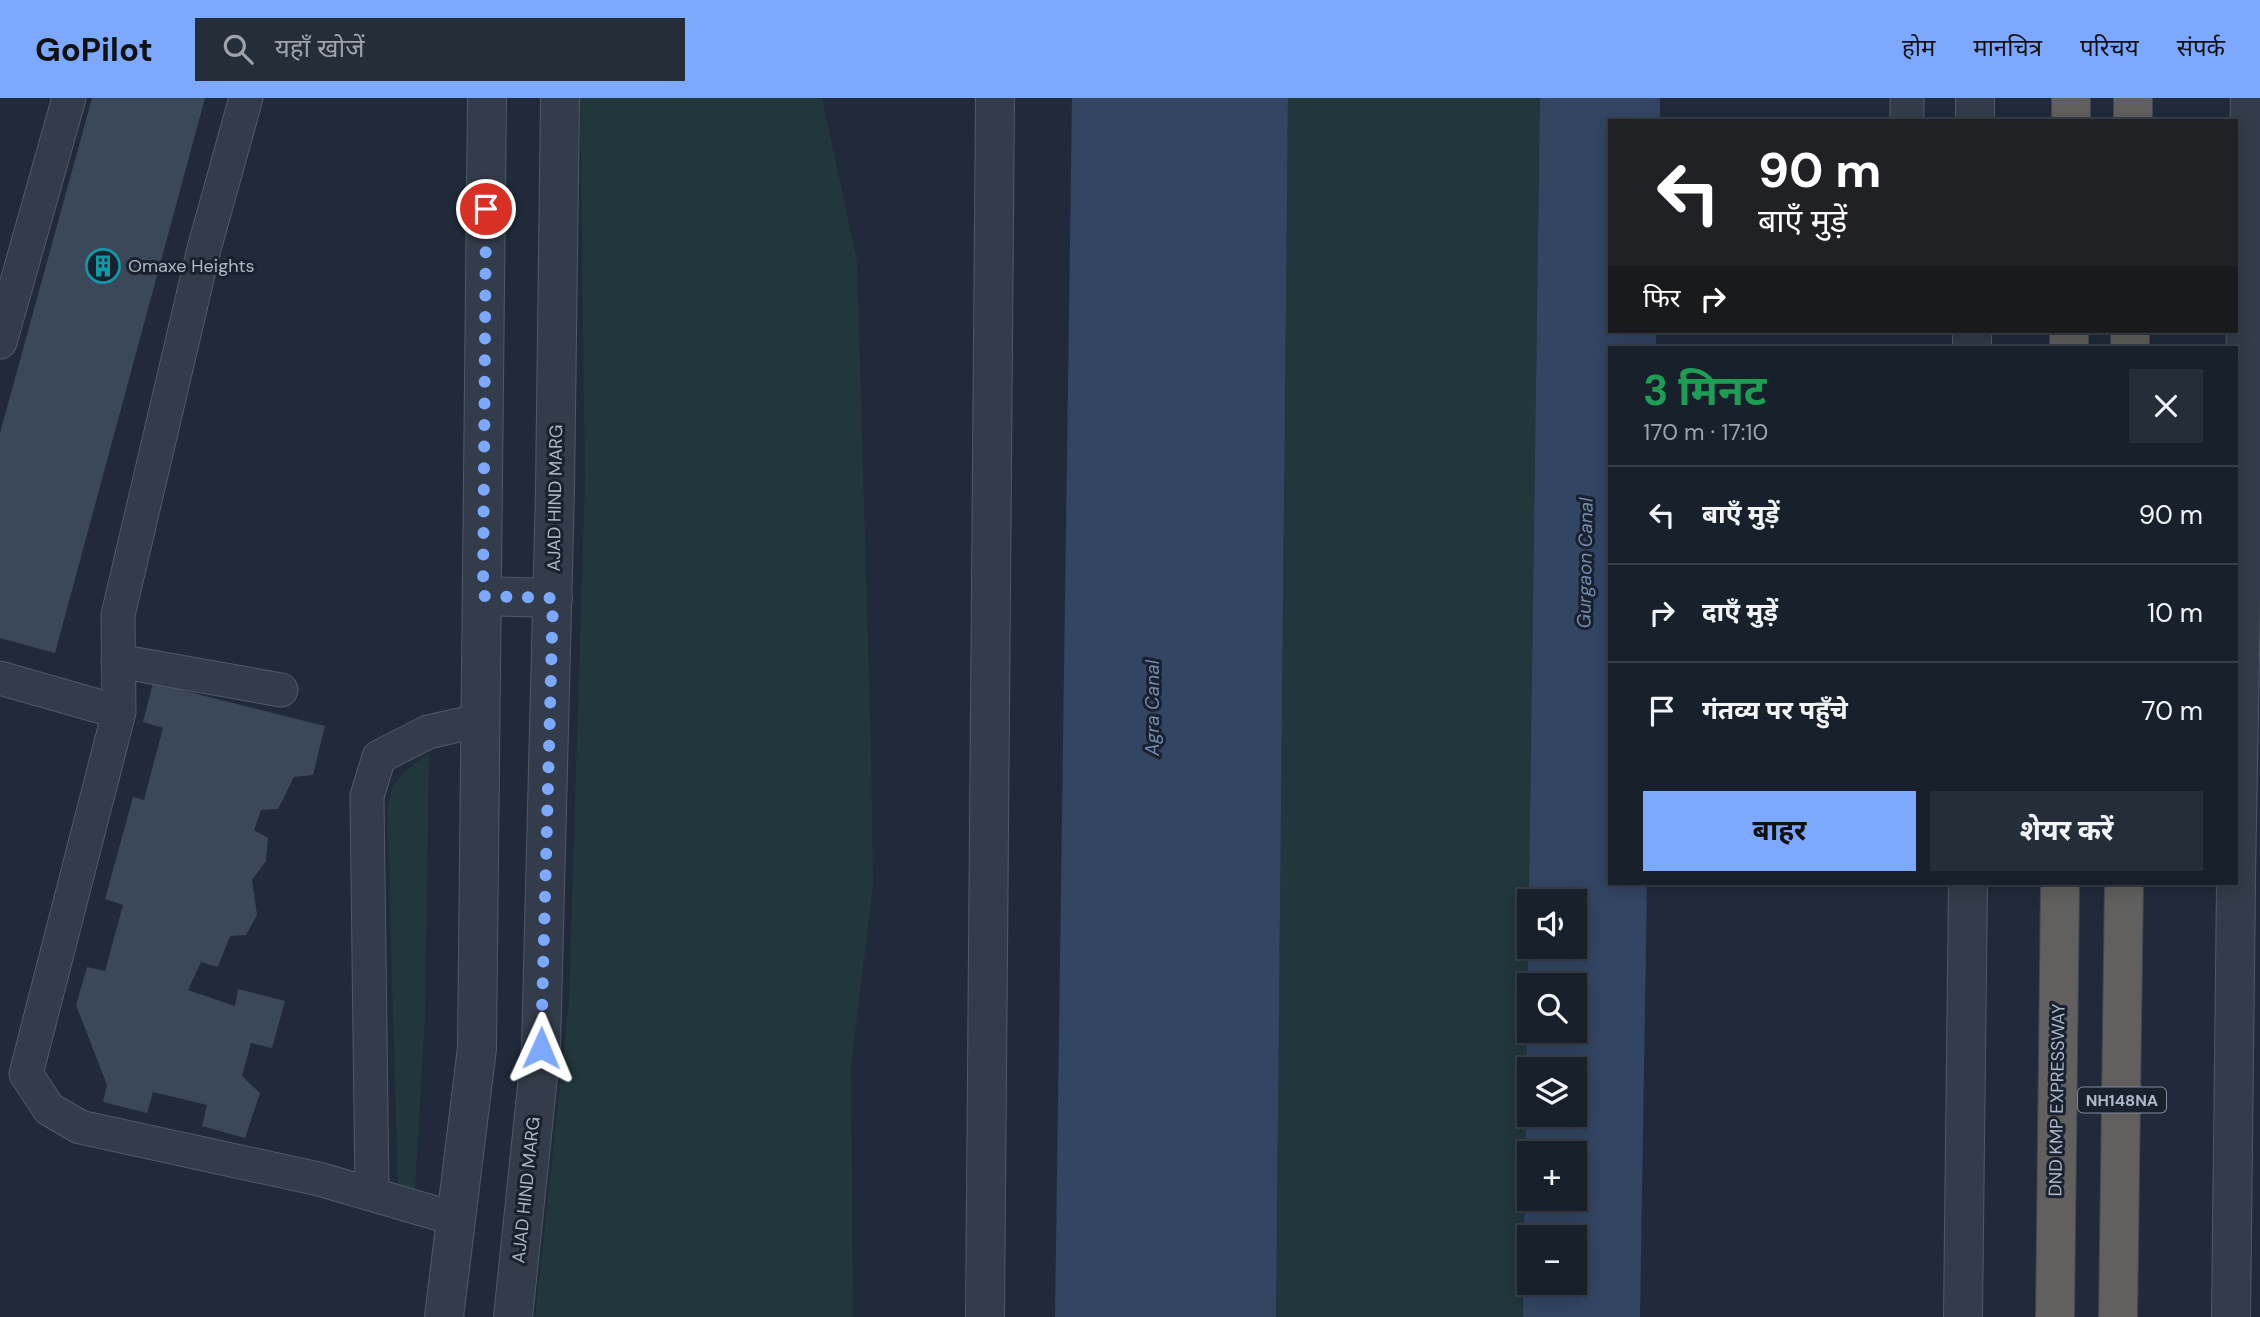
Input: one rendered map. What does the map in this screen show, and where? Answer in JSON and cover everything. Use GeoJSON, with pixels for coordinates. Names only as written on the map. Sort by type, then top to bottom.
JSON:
{"type":"FeatureCollection","features":[{"type":"Feature","properties":{"kind":"highway"},"geometry":{"type":"LineString","coordinates":[[2071,98],[2071,119]]}},
{"type":"Feature","properties":{"kind":"highway"},"geometry":{"type":"LineString","coordinates":[[2133,98],[2133,119]]}},
{"type":"Feature","properties":{"kind":"highway","name":"DND KMP EXPRESSWAY"},"geometry":{"type":"LineString","coordinates":[[2055,1317],[2060,885]]}},
{"type":"Feature","properties":{"kind":"highway","name":"NH148NA"},"geometry":{"type":"LineString","coordinates":[[2118,1317],[2124,885]]}},
{"type":"Feature","properties":{"kind":"street"},"geometry":{"type":"LineString","coordinates":[[0,342],[69,98]]}},
{"type":"Feature","properties":{"kind":"street"},"geometry":{"type":"LineString","coordinates":[[246,98],[204,249],[118,615],[119,712],[26,1074],[49,1109],[80,1127],[372,1193],[456,1219]]}},
{"type":"Feature","properties":{"kind":"street"},"geometry":{"type":"LineString","coordinates":[[444,1317],[477,1048],[487,98]]}},
{"type":"Feature","properties":{"kind":"street","name":"AJAD HIND MARG"},"geometry":{"type":"LineString","coordinates":[[513,1317],[541,1048],[553,598],[561,98]]}},
{"type":"Feature","properties":{"kind":"street"},"geometry":{"type":"LineString","coordinates":[[985,1317],[995,98]]}},
{"type":"Feature","properties":{"kind":"street"},"geometry":{"type":"LineString","coordinates":[[1907,98],[1907,119]]}},
{"type":"Feature","properties":{"kind":"street"},"geometry":{"type":"LineString","coordinates":[[1975,98],[1975,119]]}},
{"type":"Feature","properties":{"kind":"street"},"geometry":{"type":"LineString","coordinates":[[2238,766],[2250,98]]}},
{"type":"Feature","properties":{"kind":"street"},"geometry":{"type":"LineString","coordinates":[[483,596],[553,598]]}},
{"type":"Feature","properties":{"kind":"street"},"geometry":{"type":"LineString","coordinates":[[118,661],[281,691]]}},
{"type":"Feature","properties":{"kind":"street"},"geometry":{"type":"LineString","coordinates":[[0,678],[119,712]]}},
{"type":"Feature","properties":{"kind":"street"},"geometry":{"type":"LineString","coordinates":[[372,1193],[367,796],[379,757],[428,732],[481,720]]}},
{"type":"Feature","properties":{"kind":"street"},"geometry":{"type":"LineString","coordinates":[[1963,1317],[1968,885]]}},
{"type":"Feature","properties":{"kind":"street"},"geometry":{"type":"LineString","coordinates":[[2231,1317],[2236,885]]}},
{"type":"Feature","properties":{"kind":"green space"},"geometry":{"type":"Polygon","coordinates":[[[580,98],[822,98],[857,261],[871,747],[873,886],[851,1066],[853,1317],[535,1317],[569,1001],[585,478],[580,98]]]}},
{"type":"Feature","properties":{"kind":"green space"},"geometry":{"type":"Polygon","coordinates":[[[1288,98],[1540,98],[1529,889],[1517,889],[1517,959],[1528,959],[1528,973],[1517,973],[1517,1043],[1527,1043],[1527,1057],[1517,1057],[1517,1127],[1526,1127],[1525,1141],[1517,1141],[1517,1211],[1524,1211],[1524,1225],[1517,1225],[1517,1295],[1523,1295],[1523,1317],[1276,1317],[1288,98]]]}},
{"type":"Feature","properties":{"kind":"green space"},"geometry":{"type":"Polygon","coordinates":[[[429,753],[425,1016],[415,1189],[398,1185],[387,812],[395,783],[429,753]]]}},
{"type":"Feature","properties":{"kind":"water","name":"Agra Canal"},"geometry":{"type":"Polygon","coordinates":[[[1072,98],[1288,98],[1276,1317],[1055,1317],[1072,98]]]}},
{"type":"Feature","properties":{"kind":"water","name":"Gurgaon Canal"},"geometry":{"type":"Polygon","coordinates":[[[1540,98],[1660,98],[1660,119],[1608,119],[1608,333],[1656,333],[1656,346],[1608,346],[1608,885],[1647,885],[1640,1317],[1523,1317],[1523,1295],[1587,1295],[1587,1225],[1524,1225],[1524,1211],[1587,1211],[1587,1141],[1525,1141],[1526,1127],[1587,1127],[1587,1057],[1527,1057],[1527,1043],[1587,1043],[1587,973],[1528,973],[1528,959],[1587,959],[1587,889],[1529,889],[1540,98]]]}},
{"type":"Feature","properties":{"kind":"building","name":"Omaxe Heights"},"geometry":{"type":"Polygon","coordinates":[[[92,98],[205,98],[55,653],[0,638],[0,433],[92,98]]]}},
{"type":"Feature","properties":{"kind":"building"},"geometry":{"type":"Polygon","coordinates":[[[153,683],[325,726],[313,775],[294,777],[278,809],[261,810],[254,830],[268,838],[266,861],[252,880],[257,915],[246,935],[230,936],[218,967],[201,962],[188,990],[235,1006],[238,989],[285,1001],[272,1048],[251,1043],[242,1076],[260,1093],[245,1138],[202,1126],[207,1105],[153,1092],[147,1113],[103,1102],[107,1085],[76,1005],[87,967],[105,971],[123,905],[105,899],[133,797],[144,800],[163,728],[143,722],[153,683]]]}},
{"type":"Feature","properties":{"kind":"place","name":"Omaxe Heights"},"geometry":{"type":"Point","coordinates":[103,266]}},
{"type":"Feature","properties":{"kind":"route"},"geometry":{"type":"LineString","coordinates":[[486,209],[483,596],[553,598],[541,1048]]}}]}
